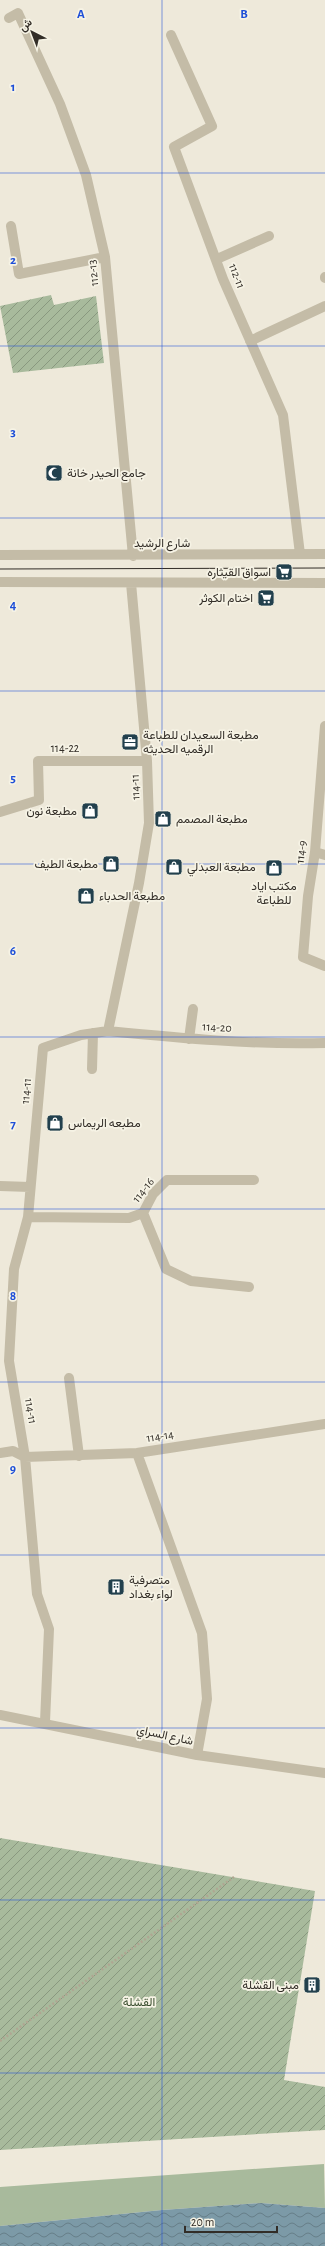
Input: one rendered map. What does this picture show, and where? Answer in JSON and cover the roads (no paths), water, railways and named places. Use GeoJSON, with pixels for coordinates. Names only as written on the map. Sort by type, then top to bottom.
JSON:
{"type":"FeatureCollection","features":[{"type":"Feature","properties":{"kind":"street","name":"112-13"},"geometry":{"type":"LineString","coordinates":[[9,18],[18,14],[60,104],[86,175],[105,257],[133,556]]}},
{"type":"Feature","properties":{"kind":"street","name":"112-11"},"geometry":{"type":"LineString","coordinates":[[172,35],[212,126],[174,147],[250,341],[283,415],[300,554]]}},
{"type":"Feature","properties":{"kind":"street"},"geometry":{"type":"LineString","coordinates":[[11,226],[19,274],[105,257]]}},
{"type":"Feature","properties":{"kind":"street"},"geometry":{"type":"LineString","coordinates":[[217,259],[269,236]]}},
{"type":"Feature","properties":{"kind":"street"},"geometry":{"type":"LineString","coordinates":[[250,341],[325,306]]}},
{"type":"Feature","properties":{"kind":"street","name":"شارع الرشيد"},"geometry":{"type":"LineString","coordinates":[[0,555],[133,556],[325,554]]}},
{"type":"Feature","properties":{"kind":"street"},"geometry":{"type":"LineString","coordinates":[[0,582],[325,583]]}},
{"type":"Feature","properties":{"kind":"street","name":"114-11"},"geometry":{"type":"LineString","coordinates":[[45,1722],[49,1629],[37,1594],[25,1457],[9,1361],[14,1270],[28,1217],[43,1048],[93,1033],[108,1031],[150,823],[147,760],[131,583]]}},
{"type":"Feature","properties":{"kind":"street","name":"114-9"},"geometry":{"type":"LineString","coordinates":[[325,726],[320,854],[308,896],[303,957],[325,966]]}},
{"type":"Feature","properties":{"kind":"street","name":"114-22"},"geometry":{"type":"LineString","coordinates":[[0,812],[39,800],[38,761],[147,760]]}},
{"type":"Feature","properties":{"kind":"street"},"geometry":{"type":"LineString","coordinates":[[189,1038],[193,1009]]}},
{"type":"Feature","properties":{"kind":"street","name":"114-20"},"geometry":{"type":"LineString","coordinates":[[108,1031],[286,1044],[325,1043]]}},
{"type":"Feature","properties":{"kind":"street"},"geometry":{"type":"LineString","coordinates":[[92,1069],[93,1033]]}},
{"type":"Feature","properties":{"kind":"street","name":"114-16"},"geometry":{"type":"LineString","coordinates":[[28,1217],[129,1218],[143,1213],[154,1194],[168,1180],[254,1180]]}},
{"type":"Feature","properties":{"kind":"street"},"geometry":{"type":"LineString","coordinates":[[0,1186],[30,1187]]}},
{"type":"Feature","properties":{"kind":"street"},"geometry":{"type":"LineString","coordinates":[[143,1213],[166,1269],[191,1281],[249,1286]]}},
{"type":"Feature","properties":{"kind":"street"},"geometry":{"type":"LineString","coordinates":[[69,1378],[79,1456]]}},
{"type":"Feature","properties":{"kind":"street","name":"114-14"},"geometry":{"type":"LineString","coordinates":[[0,1453],[13,1451],[25,1457],[138,1453],[325,1424]]}},
{"type":"Feature","properties":{"kind":"street"},"geometry":{"type":"LineString","coordinates":[[138,1453],[202,1633],[207,1699],[197,1755]]}},
{"type":"Feature","properties":{"kind":"street","name":"شارع السراي"},"geometry":{"type":"LineString","coordinates":[[0,1715],[45,1722],[197,1755],[325,1773]]}},
{"type":"Feature","properties":{"kind":"water"},"geometry":{"type":"Polygon","coordinates":[[[261,2203],[325,2208],[325,2246],[0,2246],[0,2226],[162,2210],[261,2203]]]}},
{"type":"Feature","properties":{"kind":"tram line"},"geometry":{"type":"LineString","coordinates":[[0,569],[325,568]]}},
{"type":"Feature","properties":{"kind":"place","name":"جامع الحيدر خانة"},"geometry":{"type":"Point","coordinates":[54,473]}},
{"type":"Feature","properties":{"kind":"place","name":"اسواق القيثاره"},"geometry":{"type":"Point","coordinates":[284,572]}},
{"type":"Feature","properties":{"kind":"place","name":"اختام الكوثر"},"geometry":{"type":"Point","coordinates":[266,598]}},
{"type":"Feature","properties":{"kind":"place","name":"مطبعة السعيدان للطباعة الرقميه الحديثه"},"geometry":{"type":"Point","coordinates":[130,742]}},
{"type":"Feature","properties":{"kind":"place","name":"مطبعة نون"},"geometry":{"type":"Point","coordinates":[90,811]}},
{"type":"Feature","properties":{"kind":"place","name":"مطبعة المصمم"},"geometry":{"type":"Point","coordinates":[163,819]}},
{"type":"Feature","properties":{"kind":"place","name":"مطبعة الطيف"},"geometry":{"type":"Point","coordinates":[111,864]}},
{"type":"Feature","properties":{"kind":"place","name":"مطبعة العبدلي"},"geometry":{"type":"Point","coordinates":[174,867]}},
{"type":"Feature","properties":{"kind":"place","name":"مكتب اياد للطباعة"},"geometry":{"type":"Point","coordinates":[274,868]}},
{"type":"Feature","properties":{"kind":"place","name":"مطبعة الحدباء"},"geometry":{"type":"Point","coordinates":[86,896]}},
{"type":"Feature","properties":{"kind":"place","name":"مطبعه الريماس"},"geometry":{"type":"Point","coordinates":[55,1123]}},
{"type":"Feature","properties":{"kind":"place","name":"متصرفية لواء بغداد"},"geometry":{"type":"Point","coordinates":[116,1587]}},
{"type":"Feature","properties":{"kind":"place","name":"مبنى القشلة"},"geometry":{"type":"Point","coordinates":[312,1985]}},
{"type":"Feature","properties":{"kind":"park label","name":"القشلة"},"geometry":{"type":"Point","coordinates":[139,2002]}}]}
